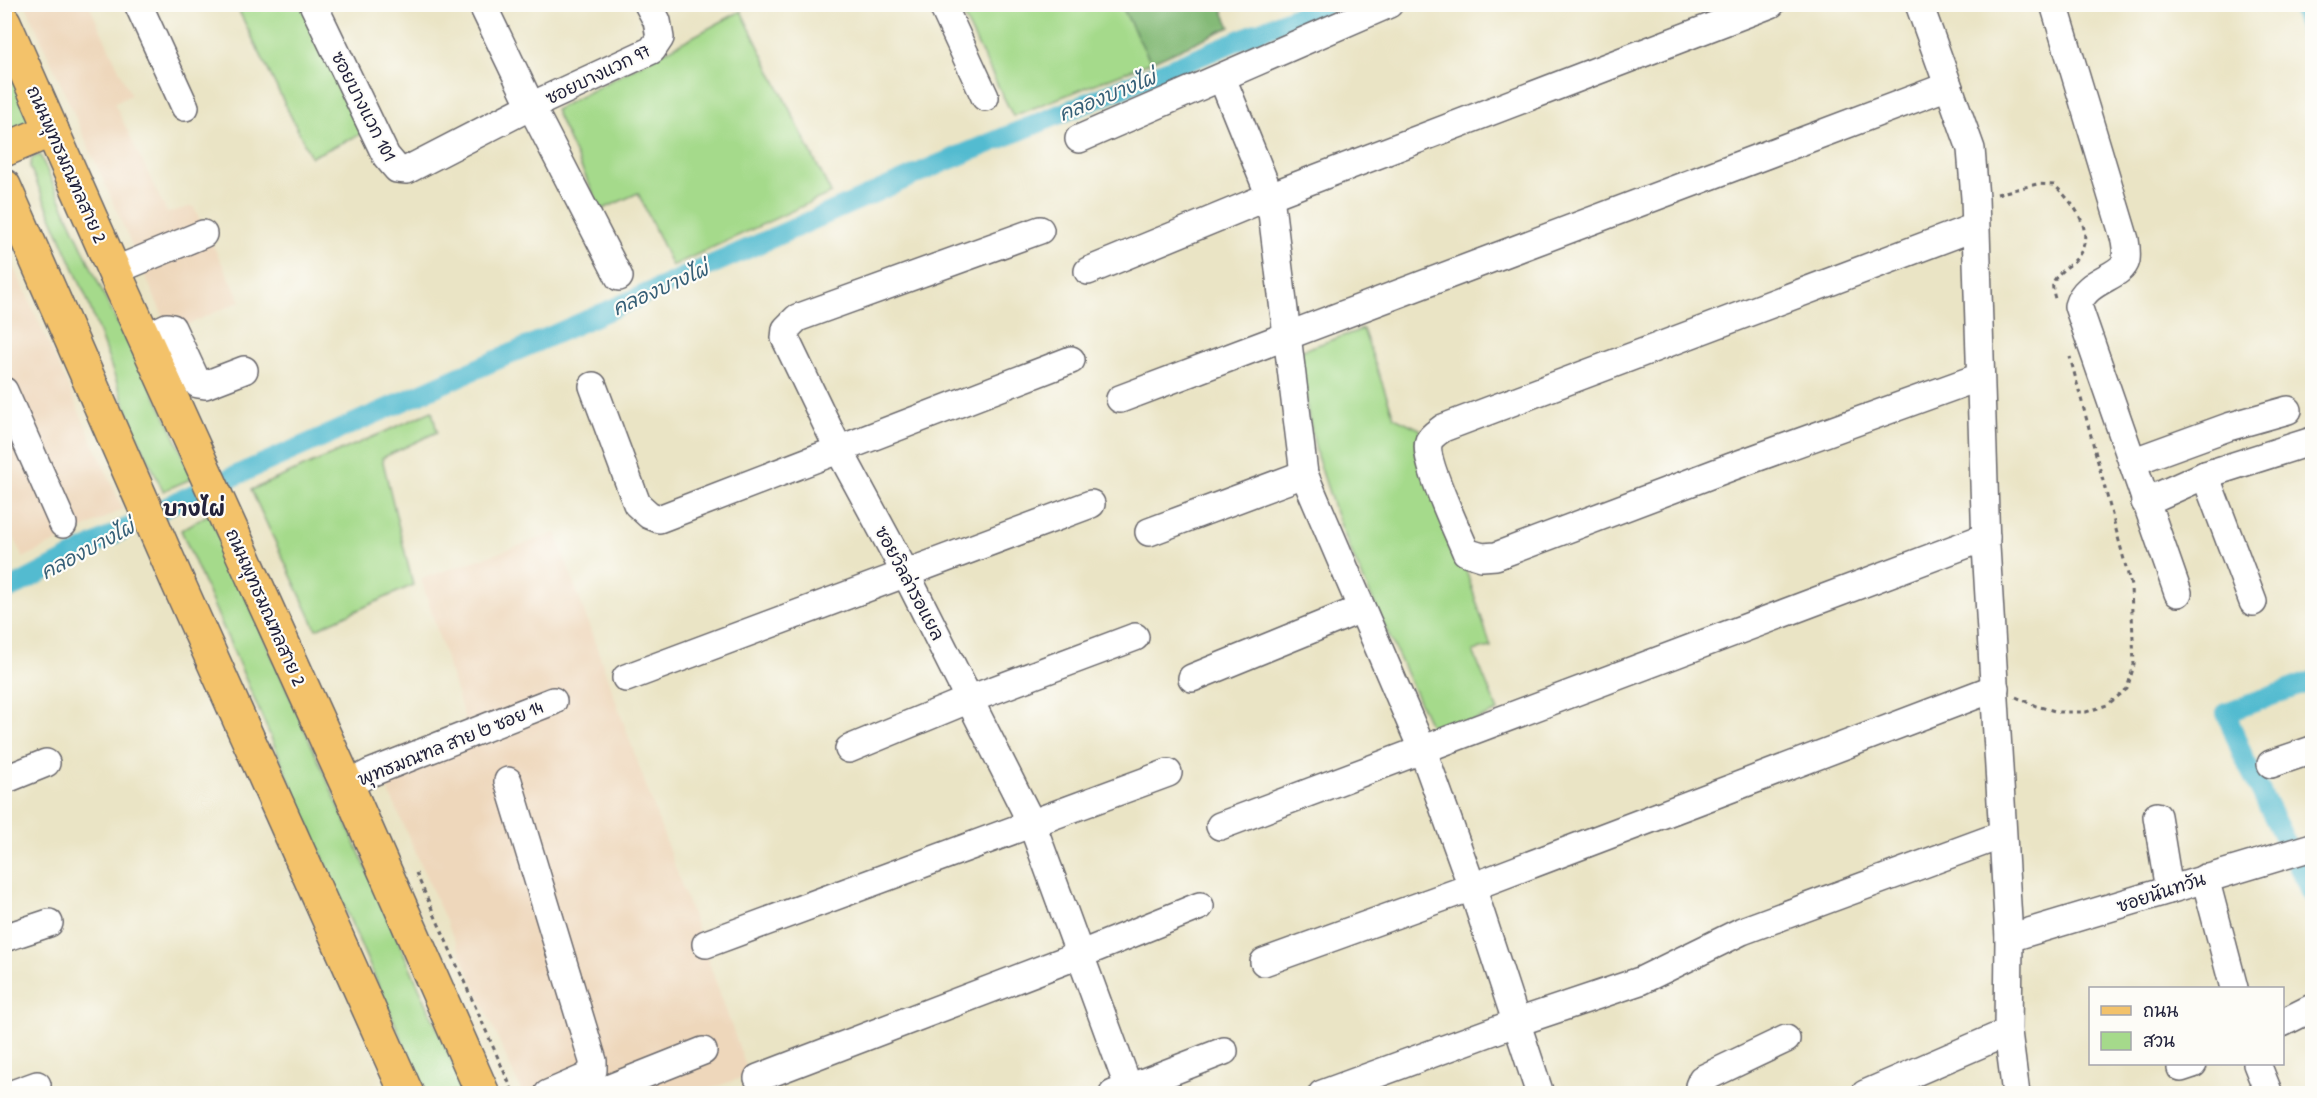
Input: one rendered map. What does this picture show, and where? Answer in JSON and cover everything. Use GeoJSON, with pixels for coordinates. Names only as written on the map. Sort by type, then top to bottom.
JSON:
{"type":"FeatureCollection","features":[{"type":"Feature","properties":{"kind":"main road","name":"ถนนพุทธมณฑลสาย 2"},"geometry":{"type":"LineString","coordinates":[[4,22],[114,272],[347,785],[483,1094]]}},
{"type":"Feature","properties":{"kind":"main road"},"geometry":{"type":"LineString","coordinates":[[4,150],[52,130]]}},
{"type":"Feature","properties":{"kind":"main road"},"geometry":{"type":"LineString","coordinates":[[4,186],[176,578],[407,1094]]}},
{"type":"Feature","properties":{"kind":"street"},"geometry":{"type":"LineString","coordinates":[[138,4],[185,107]]}},
{"type":"Feature","properties":{"kind":"street","name":"ซอยบางแวก 101"},"geometry":{"type":"LineString","coordinates":[[313,4],[386,156],[397,169],[407,170],[531,106]]}},
{"type":"Feature","properties":{"kind":"street"},"geometry":{"type":"LineString","coordinates":[[482,4],[531,106],[619,277]]}},
{"type":"Feature","properties":{"kind":"street","name":"ซอยบางแวก 97"},"geometry":{"type":"LineString","coordinates":[[531,106],[651,50],[660,38],[657,21],[648,4]]}},
{"type":"Feature","properties":{"kind":"street"},"geometry":{"type":"LineString","coordinates":[[942,4],[986,97]]}},
{"type":"Feature","properties":{"kind":"street"},"geometry":{"type":"LineString","coordinates":[[1079,139],[1389,4]]}},
{"type":"Feature","properties":{"kind":"street"},"geometry":{"type":"LineString","coordinates":[[1088,271],[1270,196],[1771,4]]}},
{"type":"Feature","properties":{"kind":"street"},"geometry":{"type":"LineString","coordinates":[[1919,4],[1971,149],[1975,198],[1986,537],[2009,938],[2008,1032],[2016,1094]]}},
{"type":"Feature","properties":{"kind":"street"},"geometry":{"type":"LineString","coordinates":[[2054,4],[2125,240],[2126,260],[2123,267],[2088,288],[2080,296],[2078,306],[2178,593]]}},
{"type":"Feature","properties":{"kind":"street"},"geometry":{"type":"LineString","coordinates":[[1221,78],[1270,196],[1304,474],[1423,751],[1472,887],[1540,1094]]}},
{"type":"Feature","properties":{"kind":"street"},"geometry":{"type":"LineString","coordinates":[[1120,399],[1948,86]]}},
{"type":"Feature","properties":{"kind":"street"},"geometry":{"type":"LineString","coordinates":[[1976,227],[1443,429],[1428,443],[1429,462],[1466,552],[1482,557],[1496,556],[1731,467],[1980,377]]}},
{"type":"Feature","properties":{"kind":"street","name":"ซอยวิลล่ารอแยล"},"geometry":{"type":"LineString","coordinates":[[1040,230],[797,318],[786,329],[785,338],[839,450],[906,574],[1032,824],[1125,1091]]}},
{"type":"Feature","properties":{"kind":"street"},"geometry":{"type":"LineString","coordinates":[[114,272],[203,234]]}},
{"type":"Feature","properties":{"kind":"street"},"geometry":{"type":"LineString","coordinates":[[144,338],[167,327],[172,328],[198,384],[205,385],[244,370]]}},
{"type":"Feature","properties":{"kind":"street"},"geometry":{"type":"LineString","coordinates":[[593,386],[637,504],[649,515],[659,519],[1071,360]]}},
{"type":"Feature","properties":{"kind":"street"},"geometry":{"type":"LineString","coordinates":[[4,391],[63,524]]}},
{"type":"Feature","properties":{"kind":"street"},"geometry":{"type":"LineString","coordinates":[[2132,462],[2228,427],[2288,410]]}},
{"type":"Feature","properties":{"kind":"street"},"geometry":{"type":"LineString","coordinates":[[2145,502],[2205,475],[2313,441]]}},
{"type":"Feature","properties":{"kind":"street"},"geometry":{"type":"LineString","coordinates":[[1149,532],[1304,474]]}},
{"type":"Feature","properties":{"kind":"street"},"geometry":{"type":"LineString","coordinates":[[2205,475],[2253,602]]}},
{"type":"Feature","properties":{"kind":"street"},"geometry":{"type":"LineString","coordinates":[[626,678],[1091,504]]}},
{"type":"Feature","properties":{"kind":"street"},"geometry":{"type":"LineString","coordinates":[[1220,826],[1986,537]]}},
{"type":"Feature","properties":{"kind":"street"},"geometry":{"type":"LineString","coordinates":[[1192,678],[1361,609]]}},
{"type":"Feature","properties":{"kind":"street"},"geometry":{"type":"LineString","coordinates":[[849,750],[970,699],[1135,637]]}},
{"type":"Feature","properties":{"kind":"street"},"geometry":{"type":"LineString","coordinates":[[1264,962],[1472,887],[1995,688]]}},
{"type":"Feature","properties":{"kind":"street","name":"พุทธมณฑล สาย ๒ ซอย 14"},"geometry":{"type":"LineString","coordinates":[[347,785],[370,773],[553,701]]}},
{"type":"Feature","properties":{"kind":"street"},"geometry":{"type":"LineString","coordinates":[[2271,764],[2313,750]]}},
{"type":"Feature","properties":{"kind":"street"},"geometry":{"type":"LineString","coordinates":[[4,780],[46,763]]}},
{"type":"Feature","properties":{"kind":"street"},"geometry":{"type":"LineString","coordinates":[[706,944],[1168,772]]}},
{"type":"Feature","properties":{"kind":"street"},"geometry":{"type":"LineString","coordinates":[[508,781],[593,1060],[593,1070],[585,1078],[548,1094]]}},
{"type":"Feature","properties":{"kind":"street"},"geometry":{"type":"LineString","coordinates":[[2157,816],[2169,890]]}},
{"type":"Feature","properties":{"kind":"street"},"geometry":{"type":"LineString","coordinates":[[1322,1094],[1518,1022],[1640,981],[1742,931],[2002,835]]}},
{"type":"Feature","properties":{"kind":"street","name":"ซอยนันทวัน"},"geometry":{"type":"LineString","coordinates":[[2009,938],[2307,849]]}},
{"type":"Feature","properties":{"kind":"street"},"geometry":{"type":"LineString","coordinates":[[2205,878],[2234,987]]}},
{"type":"Feature","properties":{"kind":"street"},"geometry":{"type":"LineString","coordinates":[[758,1078],[1200,906]]}},
{"type":"Feature","properties":{"kind":"street"},"geometry":{"type":"LineString","coordinates":[[4,938],[49,923]]}},
{"type":"Feature","properties":{"kind":"street"},"geometry":{"type":"LineString","coordinates":[[2284,1022],[2313,1008]]}},
{"type":"Feature","properties":{"kind":"street"},"geometry":{"type":"LineString","coordinates":[[1865,1094],[2008,1032]]}},
{"type":"Feature","properties":{"kind":"street"},"geometry":{"type":"LineString","coordinates":[[1700,1094],[1699,1086],[1702,1080],[1786,1039]]}},
{"type":"Feature","properties":{"kind":"street"},"geometry":{"type":"LineString","coordinates":[[595,1094],[703,1051]]}},
{"type":"Feature","properties":{"kind":"street"},"geometry":{"type":"LineString","coordinates":[[1125,1091],[1224,1051]]}},
{"type":"Feature","properties":{"kind":"street"},"geometry":{"type":"LineString","coordinates":[[2257,1065],[2269,1094]]}},
{"type":"Feature","properties":{"kind":"path"},"geometry":{"type":"LineString","coordinates":[[1975,198],[2043,183],[2054,185],[2079,213],[2085,232],[2082,248],[2076,258],[2055,280],[2053,286],[2056,303]]}},
{"type":"Feature","properties":{"kind":"path"},"geometry":{"type":"LineString","coordinates":[[1995,688],[2036,706],[2059,711],[2086,712],[2107,705],[2127,689],[2134,665],[2131,586],[2068,348]]}},
{"type":"Feature","properties":{"kind":"shaded area"},"geometry":{"type":"Polygon","coordinates":[[[26,5],[89,5],[131,95],[114,103],[167,213],[193,206],[241,301],[170,332],[26,5]]]}},
{"type":"Feature","properties":{"kind":"shaded area"},"geometry":{"type":"Polygon","coordinates":[[[4,244],[123,509],[23,558],[5,516],[4,244]]]}},
{"type":"Feature","properties":{"kind":"shaded area"},"geometry":{"type":"Polygon","coordinates":[[[556,533],[749,1075],[698,1093],[522,1093],[373,756],[467,726],[421,579],[556,533]]]}},
{"type":"Feature","properties":{"kind":"green space"},"geometry":{"type":"Polygon","coordinates":[[[236,5],[303,5],[366,132],[311,157],[236,5]]]}},
{"type":"Feature","properties":{"kind":"green space"},"geometry":{"type":"Polygon","coordinates":[[[958,5],[1121,5],[1151,62],[1013,116],[958,5]]]}},
{"type":"Feature","properties":{"kind":"green space"},"geometry":{"type":"Polygon","coordinates":[[[1121,5],[1220,5],[1230,27],[1151,62],[1121,5]]]}},
{"type":"Feature","properties":{"kind":"green space"},"geometry":{"type":"Polygon","coordinates":[[[741,11],[831,193],[672,266],[638,193],[601,210],[555,110],[741,11]]]}},
{"type":"Feature","properties":{"kind":"green space"},"geometry":{"type":"Polygon","coordinates":[[[4,42],[41,128],[5,138],[4,42]]]}},
{"type":"Feature","properties":{"kind":"green space"},"geometry":{"type":"Polygon","coordinates":[[[40,155],[109,306],[169,423],[193,478],[163,491],[132,425],[87,299],[30,167],[32,158],[40,155]]]}},
{"type":"Feature","properties":{"kind":"green space"},"geometry":{"type":"Polygon","coordinates":[[[1363,329],[1394,417],[1420,429],[1491,647],[1473,651],[1498,711],[1435,736],[1354,559],[1317,456],[1307,409],[1300,351],[1363,329]]]}},
{"type":"Feature","properties":{"kind":"green space"},"geometry":{"type":"Polygon","coordinates":[[[432,411],[437,432],[382,458],[413,585],[316,629],[251,490],[432,411]]]}},
{"type":"Feature","properties":{"kind":"green space"},"geometry":{"type":"Polygon","coordinates":[[[209,514],[466,1093],[425,1093],[181,530],[209,514]]]}},
{"type":"Feature","properties":{"kind":"waterway","name":"คลองบางไผ่"},"geometry":{"type":"LineString","coordinates":[[4,592],[178,501],[937,165],[1326,4]]}},
{"type":"Feature","properties":{"kind":"waterway"},"geometry":{"type":"LineString","coordinates":[[2301,4],[2312,40]]}},
{"type":"Feature","properties":{"kind":"waterway"},"geometry":{"type":"LineString","coordinates":[[2312,681],[2226,713],[2243,756],[2312,894]]}},
{"type":"Feature","properties":{"kind":"district","name":"บางไผ่"},"geometry":{"type":"Point","coordinates":[194,508]}}]}
